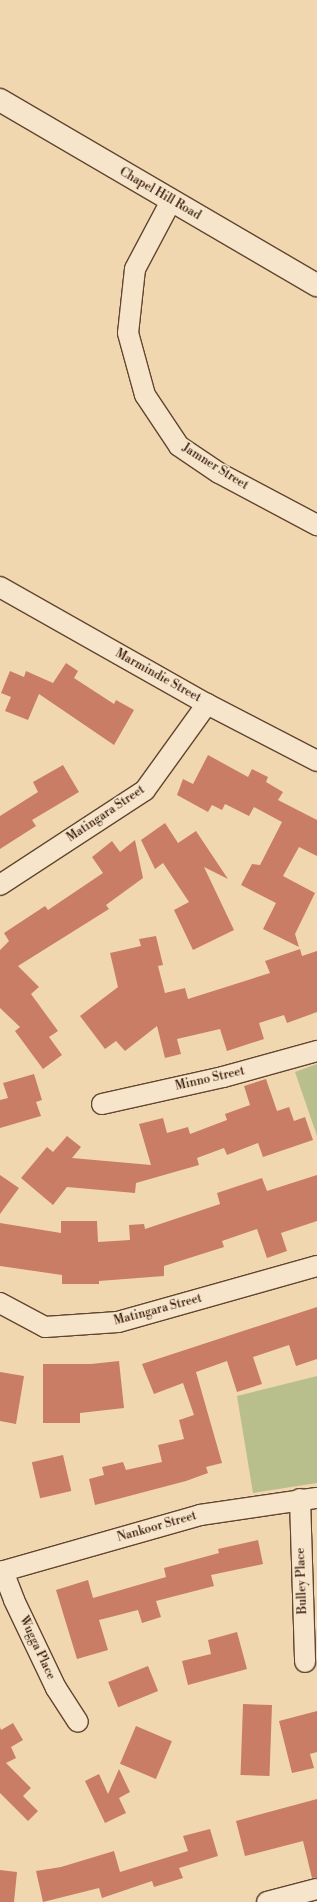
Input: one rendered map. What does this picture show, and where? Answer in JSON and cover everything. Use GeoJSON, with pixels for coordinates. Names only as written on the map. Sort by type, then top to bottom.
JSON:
{"type":"FeatureCollection","features":[{"type":"Feature","properties":{"kind":"main road","name":"Chapel Hill Road"},"geometry":{"type":"LineString","coordinates":[[1,100],[171,201],[317,285]]}},
{"type":"Feature","properties":{"kind":"street","name":"Jamner Street"},"geometry":{"type":"LineString","coordinates":[[171,201],[134,269],[128,333],[145,395],[179,446],[219,473],[317,525]]}},
{"type":"Feature","properties":{"kind":"street","name":"Marmindie Street"},"geometry":{"type":"LineString","coordinates":[[0,587],[207,704],[317,761]]}},
{"type":"Feature","properties":{"kind":"street","name":"Matingara Street"},"geometry":{"type":"LineString","coordinates":[[0,885],[145,790],[207,704]]}},
{"type":"Feature","properties":{"kind":"street","name":"Minno Street"},"geometry":{"type":"LineString","coordinates":[[102,1104],[223,1078],[317,1051]]}},
{"type":"Feature","properties":{"kind":"street","name":"Matingara Street"},"geometry":{"type":"LineString","coordinates":[[0,1302],[45,1327],[118,1322],[317,1266]]}},
{"type":"Feature","properties":{"kind":"street","name":"Nankoor Street"},"geometry":{"type":"LineString","coordinates":[[2,1571],[200,1514],[308,1498]]}},
{"type":"Feature","properties":{"kind":"street","name":"Bulley Place"},"geometry":{"type":"LineString","coordinates":[[304,1662],[308,1498]]}},
{"type":"Feature","properties":{"kind":"street","name":"Wugga Place"},"geometry":{"type":"LineString","coordinates":[[2,1571],[14,1600],[56,1688],[78,1722]]}},
{"type":"Feature","properties":{"kind":"street"},"geometry":{"type":"LineString","coordinates":[[267,1902],[317,1889]]}},
{"type":"Feature","properties":{"kind":"green space"},"geometry":{"type":"Polygon","coordinates":[[[317,1064],[317,1136],[295,1072],[317,1064]]]}},
{"type":"Feature","properties":{"kind":"green space"},"geometry":{"type":"Polygon","coordinates":[[[317,1376],[317,1483],[253,1493],[237,1396],[317,1376]]]}},
{"type":"Feature","properties":{"kind":"building"},"geometry":{"type":"Polygon","coordinates":[[[66,663],[78,671],[74,678],[114,704],[116,700],[134,710],[114,745],[39,694],[28,720],[5,711],[11,697],[1,693],[10,671],[24,677],[26,671],[53,683],[66,663]]]}},
{"type":"Feature","properties":{"kind":"building"},"geometry":{"type":"Polygon","coordinates":[[[208,755],[248,777],[252,769],[268,777],[266,782],[283,792],[278,800],[317,820],[317,856],[299,847],[283,876],[315,893],[295,934],[299,947],[263,929],[276,903],[241,885],[252,864],[260,865],[282,822],[254,807],[249,816],[225,804],[222,810],[212,805],[208,812],[177,795],[183,779],[193,784],[208,755]]]}},
{"type":"Feature","properties":{"kind":"building"},"geometry":{"type":"Polygon","coordinates":[[[63,765],[79,792],[32,820],[36,826],[0,849],[0,816],[38,792],[33,782],[63,765]]]}},
{"type":"Feature","properties":{"kind":"building"},"geometry":{"type":"Polygon","coordinates":[[[165,823],[178,843],[196,831],[228,879],[204,867],[234,930],[193,950],[174,910],[189,902],[163,863],[155,869],[141,840],[165,823]]]}},
{"type":"Feature","properties":{"kind":"building"},"geometry":{"type":"Polygon","coordinates":[[[135,840],[143,878],[106,905],[109,909],[18,966],[39,987],[31,994],[58,1031],[49,1037],[62,1055],[43,1069],[15,1031],[20,1027],[0,1008],[0,950],[9,941],[4,933],[45,906],[48,910],[103,873],[92,857],[112,841],[120,852],[135,840]]]}},
{"type":"Feature","properties":{"kind":"building"},"geometry":{"type":"Polygon","coordinates":[[[156,936],[163,965],[158,966],[165,993],[185,988],[188,999],[270,973],[265,961],[300,949],[302,956],[317,951],[317,1012],[287,1023],[284,1015],[259,1023],[264,1039],[227,1051],[220,1029],[177,1039],[181,1054],[165,1058],[157,1026],[125,1051],[116,1041],[105,1049],[80,1016],[118,987],[110,953],[141,946],[139,939],[156,936]]]}},
{"type":"Feature","properties":{"kind":"building"},"geometry":{"type":"Polygon","coordinates":[[[34,1074],[42,1100],[36,1102],[41,1116],[0,1128],[0,1100],[8,1098],[3,1083],[34,1074]]]}},
{"type":"Feature","properties":{"kind":"building"},"geometry":{"type":"Polygon","coordinates":[[[266,1079],[277,1111],[289,1107],[294,1121],[305,1117],[313,1140],[263,1157],[258,1143],[227,1155],[224,1148],[197,1158],[199,1165],[136,1183],[135,1193],[67,1187],[53,1205],[21,1178],[47,1147],[53,1152],[67,1136],[81,1147],[72,1158],[151,1165],[139,1124],[163,1118],[167,1133],[188,1127],[190,1134],[227,1120],[225,1114],[250,1105],[244,1086],[266,1079]]]}},
{"type":"Feature","properties":{"kind":"building"},"geometry":{"type":"Polygon","coordinates":[[[0,1175],[19,1188],[0,1214],[0,1175]]]}},
{"type":"Feature","properties":{"kind":"building"},"geometry":{"type":"Polygon","coordinates":[[[317,1175],[317,1221],[281,1233],[287,1251],[267,1258],[257,1229],[222,1241],[224,1247],[164,1266],[164,1276],[99,1281],[99,1284],[62,1284],[62,1275],[0,1266],[0,1223],[61,1233],[61,1221],[97,1221],[98,1242],[130,1240],[129,1225],[144,1224],[145,1229],[220,1204],[217,1193],[262,1178],[267,1191],[317,1175]]]}},
{"type":"Feature","properties":{"kind":"building"},"geometry":{"type":"Polygon","coordinates":[[[317,1307],[317,1359],[296,1366],[289,1345],[253,1357],[262,1384],[237,1392],[227,1361],[196,1372],[222,1463],[206,1467],[208,1473],[186,1481],[95,1505],[89,1479],[104,1475],[102,1467],[123,1462],[126,1470],[162,1462],[158,1445],[184,1439],[179,1420],[194,1415],[183,1383],[154,1394],[142,1364],[317,1307]]]}},
{"type":"Feature","properties":{"kind":"building"},"geometry":{"type":"Polygon","coordinates":[[[119,1361],[124,1408],[80,1413],[80,1423],[43,1423],[43,1364],[91,1364],[119,1361]]]}},
{"type":"Feature","properties":{"kind":"building"},"geometry":{"type":"Polygon","coordinates":[[[0,1372],[24,1376],[16,1424],[0,1421],[0,1372]]]}},
{"type":"Feature","properties":{"kind":"building"},"geometry":{"type":"Polygon","coordinates":[[[63,1455],[71,1491],[40,1498],[32,1462],[63,1455]]]}},
{"type":"Feature","properties":{"kind":"building"},"geometry":{"type":"Polygon","coordinates":[[[258,1540],[263,1564],[211,1575],[214,1586],[156,1601],[161,1617],[142,1623],[138,1610],[99,1620],[108,1650],[77,1659],[56,1590],[88,1580],[93,1598],[166,1577],[164,1568],[219,1553],[218,1549],[258,1540]]]}},
{"type":"Feature","properties":{"kind":"building"},"geometry":{"type":"Polygon","coordinates":[[[237,1632],[247,1669],[188,1685],[182,1661],[211,1654],[208,1640],[237,1632]]]}},
{"type":"Feature","properties":{"kind":"building"},"geometry":{"type":"Polygon","coordinates":[[[148,1666],[158,1691],[118,1707],[108,1682],[148,1666]]]}},
{"type":"Feature","properties":{"kind":"building"},"geometry":{"type":"Polygon","coordinates":[[[243,1704],[272,1705],[270,1776],[241,1775],[243,1704]]]}},
{"type":"Feature","properties":{"kind":"building"},"geometry":{"type":"Polygon","coordinates":[[[317,1711],[317,1752],[310,1754],[314,1768],[292,1773],[279,1721],[317,1711]]]}},
{"type":"Feature","properties":{"kind":"building"},"geometry":{"type":"Polygon","coordinates":[[[13,1723],[23,1740],[11,1747],[16,1758],[6,1763],[31,1788],[23,1796],[38,1811],[28,1821],[0,1793],[0,1727],[1,1730],[13,1723]]]}},
{"type":"Feature","properties":{"kind":"building"},"geometry":{"type":"Polygon","coordinates":[[[136,1726],[172,1741],[156,1779],[120,1764],[136,1726]]]}},
{"type":"Feature","properties":{"kind":"building"},"geometry":{"type":"Polygon","coordinates":[[[119,1769],[130,1792],[119,1798],[126,1813],[105,1823],[85,1781],[99,1774],[108,1794],[119,1769]]]}},
{"type":"Feature","properties":{"kind":"building"},"geometry":{"type":"Polygon","coordinates":[[[317,1799],[317,1877],[312,1878],[303,1841],[245,1856],[236,1821],[317,1799]]]}},
{"type":"Feature","properties":{"kind":"building"},"geometry":{"type":"Polygon","coordinates":[[[210,1829],[218,1856],[179,1868],[183,1878],[154,1887],[152,1881],[102,1898],[99,1888],[43,1902],[36,1871],[61,1867],[114,1851],[120,1872],[188,1851],[183,1836],[210,1829]]]}},
{"type":"Feature","properties":{"kind":"building"},"geometry":{"type":"Polygon","coordinates":[[[0,1870],[17,1872],[14,1902],[0,1902],[0,1870]]]}}]}
